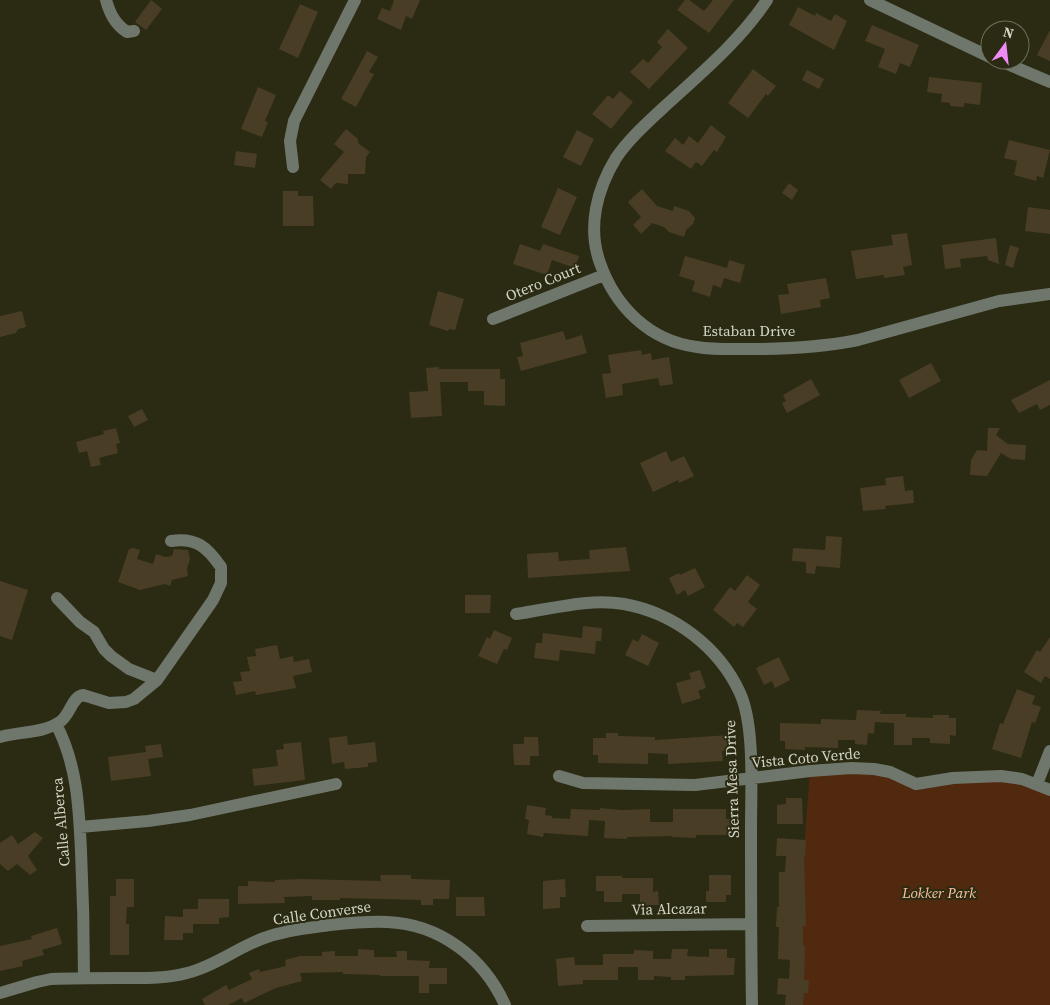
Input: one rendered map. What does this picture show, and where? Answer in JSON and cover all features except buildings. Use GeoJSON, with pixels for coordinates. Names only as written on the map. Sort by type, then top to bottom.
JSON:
{"type":"FeatureCollection","features":[{"type":"Feature","properties":{"kind":"street"},"geometry":{"type":"LineString","coordinates":[[106,0],[113,18],[119,27],[127,32],[134,31]]}},
{"type":"Feature","properties":{"kind":"street"},"geometry":{"type":"LineString","coordinates":[[293,167],[290,142],[294,121],[355,0]]}},
{"type":"Feature","properties":{"kind":"street","name":"Estaban Drive"},"geometry":{"type":"LineString","coordinates":[[768,0],[748,26],[636,133],[616,158],[602,186],[595,217],[595,246],[604,275],[620,303],[630,314],[660,336],[683,345],[708,349],[794,349],[837,344],[889,333],[1000,302],[1050,294]]}},
{"type":"Feature","properties":{"kind":"street"},"geometry":{"type":"LineString","coordinates":[[870,0],[980,52]]}},
{"type":"Feature","properties":{"kind":"street"},"geometry":{"type":"LineString","coordinates":[[1022,70],[1050,82]]}},
{"type":"Feature","properties":{"kind":"street","name":"Otero Court"},"geometry":{"type":"LineString","coordinates":[[493,319],[604,275]]}},
{"type":"Feature","properties":{"kind":"street"},"geometry":{"type":"LineString","coordinates":[[0,738],[43,730],[56,724],[68,713],[75,698],[79,695],[109,703],[126,702],[134,699],[157,680],[213,600],[221,583],[221,567],[207,551],[196,542],[188,539],[171,541]]}},
{"type":"Feature","properties":{"kind":"street"},"geometry":{"type":"LineString","coordinates":[[57,598],[80,622],[94,632],[104,649],[115,660],[129,669],[157,680]]}},
{"type":"Feature","properties":{"kind":"street","name":"Sierra Mesa Drive"},"geometry":{"type":"LineString","coordinates":[[516,614],[584,604],[608,603],[624,604],[646,610],[667,618],[685,629],[717,656],[732,678],[740,694],[748,720],[751,779],[752,1005]]}},
{"type":"Feature","properties":{"kind":"street","name":"Calle Alberca"},"geometry":{"type":"LineString","coordinates":[[56,724],[66,744],[72,764],[79,806],[83,885],[84,978]]}},
{"type":"Feature","properties":{"kind":"street"},"geometry":{"type":"LineString","coordinates":[[1037,784],[1050,751]]}},
{"type":"Feature","properties":{"kind":"street","name":"Vista Coto Verde"},"geometry":{"type":"LineString","coordinates":[[559,776],[583,783],[695,785],[810,771],[858,769],[890,772],[916,784],[973,776],[1012,777],[1050,790]]}},
{"type":"Feature","properties":{"kind":"street"},"geometry":{"type":"LineString","coordinates":[[80,827],[148,822],[190,815],[336,784]]}},
{"type":"Feature","properties":{"kind":"street","name":"Calle Converse"},"geometry":{"type":"LineString","coordinates":[[0,993],[37,982],[84,978],[160,978],[174,976],[202,968],[253,942],[284,932],[356,922],[387,922],[401,923],[428,930],[465,951],[485,971],[505,1005]]}},
{"type":"Feature","properties":{"kind":"street","name":"Via Alcazar"},"geometry":{"type":"LineString","coordinates":[[587,926],[751,924]]}},
{"type":"Feature","properties":{"kind":"green space","name":"Lokker Park"},"geometry":{"type":"Polygon","coordinates":[[[851,768],[916,784],[973,776],[1050,790],[1050,1005],[792,1005],[810,771],[851,768]]]}}]}
